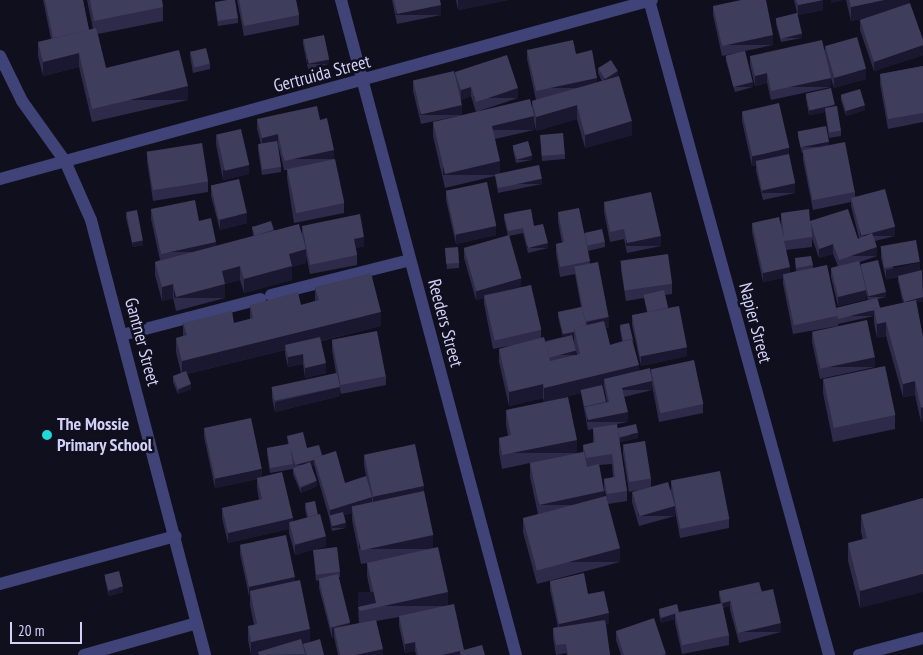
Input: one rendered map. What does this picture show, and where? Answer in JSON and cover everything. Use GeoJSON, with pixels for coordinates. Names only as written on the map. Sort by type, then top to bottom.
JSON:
{"type":"FeatureCollection","features":[{"type":"Feature","properties":{"kind":"street","name":"Reeders Street"},"geometry":{"type":"LineString","coordinates":[[341,0],[516,655]]}},
{"type":"Feature","properties":{"kind":"street","name":"Gertruida Street"},"geometry":{"type":"LineString","coordinates":[[0,179],[363,81],[650,0]]}},
{"type":"Feature","properties":{"kind":"street","name":"Napier Street"},"geometry":{"type":"LineString","coordinates":[[650,0],[829,655]]}},
{"type":"Feature","properties":{"kind":"street","name":"Gantner Street"},"geometry":{"type":"LineString","coordinates":[[0,56],[22,101],[65,161],[91,220],[176,536],[205,655]]}},
{"type":"Feature","properties":{"kind":"street"},"geometry":{"type":"LineString","coordinates":[[122,335],[410,260]]}},
{"type":"Feature","properties":{"kind":"street"},"geometry":{"type":"LineString","coordinates":[[0,584],[176,536]]}},
{"type":"Feature","properties":{"kind":"street"},"geometry":{"type":"LineString","coordinates":[[84,655],[197,623]]}},
{"type":"Feature","properties":{"kind":"street"},"geometry":{"type":"LineString","coordinates":[[859,655],[923,638]]}},
{"type":"Feature","properties":{"kind":"building"},"geometry":{"type":"Polygon","coordinates":[[[45,0],[83,0],[89,30],[53,38],[45,0]]]}},
{"type":"Feature","properties":{"kind":"building"},"geometry":{"type":"Polygon","coordinates":[[[90,0],[162,0],[163,7],[94,21],[90,0]]]}},
{"type":"Feature","properties":{"kind":"building"},"geometry":{"type":"Polygon","coordinates":[[[235,0],[238,18],[218,21],[215,2],[235,0]]]}},
{"type":"Feature","properties":{"kind":"building"},"geometry":{"type":"Polygon","coordinates":[[[239,0],[296,0],[299,15],[244,26],[239,0]]]}},
{"type":"Feature","properties":{"kind":"building"},"geometry":{"type":"Polygon","coordinates":[[[394,0],[440,0],[441,5],[397,14],[394,0]]]}},
{"type":"Feature","properties":{"kind":"building"},"geometry":{"type":"Polygon","coordinates":[[[741,0],[766,0],[773,35],[722,46],[713,6],[741,0]]]}},
{"type":"Feature","properties":{"kind":"building"},"geometry":{"type":"Polygon","coordinates":[[[796,0],[823,0],[798,5],[796,0]]]}},
{"type":"Feature","properties":{"kind":"building"},"geometry":{"type":"Polygon","coordinates":[[[849,0],[884,0],[851,7],[849,0]]]}},
{"type":"Feature","properties":{"kind":"building"},"geometry":{"type":"Polygon","coordinates":[[[910,3],[923,45],[874,62],[860,20],[910,3]]]}},
{"type":"Feature","properties":{"kind":"building"},"geometry":{"type":"Polygon","coordinates":[[[797,13],[802,33],[781,39],[776,18],[797,13]]]}},
{"type":"Feature","properties":{"kind":"building"},"geometry":{"type":"Polygon","coordinates":[[[96,28],[106,68],[179,50],[188,86],[92,109],[79,53],[43,62],[38,42],[96,28]]]}},
{"type":"Feature","properties":{"kind":"building"},"geometry":{"type":"Polygon","coordinates":[[[324,35],[329,59],[309,64],[303,39],[324,35]]]}},
{"type":"Feature","properties":{"kind":"building"},"geometry":{"type":"Polygon","coordinates":[[[857,37],[866,69],[834,78],[825,46],[857,37]]]}},
{"type":"Feature","properties":{"kind":"building"},"geometry":{"type":"Polygon","coordinates":[[[573,40],[576,54],[592,50],[597,78],[536,91],[527,50],[573,40]]]}},
{"type":"Feature","properties":{"kind":"building"},"geometry":{"type":"Polygon","coordinates":[[[822,40],[831,78],[771,91],[767,73],[755,76],[750,56],[822,40]]]}},
{"type":"Feature","properties":{"kind":"building"},"geometry":{"type":"Polygon","coordinates":[[[206,48],[210,64],[194,67],[190,52],[206,48]]]}},
{"type":"Feature","properties":{"kind":"building"},"geometry":{"type":"Polygon","coordinates":[[[745,51],[753,82],[733,87],[726,56],[745,51]]]}},
{"type":"Feature","properties":{"kind":"building"},"geometry":{"type":"Polygon","coordinates":[[[507,55],[518,88],[476,102],[471,87],[461,90],[455,72],[507,55]]]}},
{"type":"Feature","properties":{"kind":"building"},"geometry":{"type":"Polygon","coordinates":[[[611,60],[618,71],[605,79],[598,68],[611,60]]]}},
{"type":"Feature","properties":{"kind":"building"},"geometry":{"type":"Polygon","coordinates":[[[923,66],[923,113],[888,119],[880,74],[923,66]]]}},
{"type":"Feature","properties":{"kind":"building"},"geometry":{"type":"Polygon","coordinates":[[[454,71],[462,105],[421,115],[413,80],[454,71]]]}},
{"type":"Feature","properties":{"kind":"building"},"geometry":{"type":"Polygon","coordinates":[[[619,76],[632,121],[585,135],[577,105],[536,117],[532,101],[619,76]]]}},
{"type":"Feature","properties":{"kind":"building"},"geometry":{"type":"Polygon","coordinates":[[[831,88],[835,105],[809,110],[806,94],[831,88]]]}},
{"type":"Feature","properties":{"kind":"building"},"geometry":{"type":"Polygon","coordinates":[[[860,89],[865,105],[846,111],[841,95],[860,89]]]}},
{"type":"Feature","properties":{"kind":"building"},"geometry":{"type":"Polygon","coordinates":[[[530,99],[534,116],[492,126],[500,161],[445,174],[433,122],[530,99]]]}},
{"type":"Feature","properties":{"kind":"building"},"geometry":{"type":"Polygon","coordinates":[[[779,103],[789,148],[752,156],[742,112],[779,103]]]}},
{"type":"Feature","properties":{"kind":"building"},"geometry":{"type":"Polygon","coordinates":[[[317,106],[320,120],[327,118],[334,150],[284,161],[278,134],[262,138],[257,119],[317,106]]]}},
{"type":"Feature","properties":{"kind":"building"},"geometry":{"type":"Polygon","coordinates":[[[837,106],[841,131],[829,133],[825,108],[837,106]]]}},
{"type":"Feature","properties":{"kind":"building"},"geometry":{"type":"Polygon","coordinates":[[[826,126],[829,142],[801,147],[798,132],[826,126]]]}},
{"type":"Feature","properties":{"kind":"building"},"geometry":{"type":"Polygon","coordinates":[[[241,129],[249,165],[225,171],[217,135],[241,129]]]}},
{"type":"Feature","properties":{"kind":"building"},"geometry":{"type":"Polygon","coordinates":[[[563,133],[565,154],[542,156],[540,135],[563,133]]]}},
{"type":"Feature","properties":{"kind":"building"},"geometry":{"type":"Polygon","coordinates":[[[277,141],[281,167],[262,170],[258,144],[277,141]]]}},
{"type":"Feature","properties":{"kind":"building"},"geometry":{"type":"Polygon","coordinates":[[[528,141],[532,155],[517,160],[513,145],[528,141]]]}},
{"type":"Feature","properties":{"kind":"building"},"geometry":{"type":"Polygon","coordinates":[[[845,142],[855,192],[813,200],[803,150],[845,142]]]}},
{"type":"Feature","properties":{"kind":"building"},"geometry":{"type":"Polygon","coordinates":[[[202,143],[208,182],[153,190],[147,152],[202,143]]]}},
{"type":"Feature","properties":{"kind":"building"},"geometry":{"type":"Polygon","coordinates":[[[789,154],[795,183],[762,190],[756,161],[789,154]]]}},
{"type":"Feature","properties":{"kind":"building"},"geometry":{"type":"Polygon","coordinates":[[[335,159],[344,203],[296,213],[287,169],[335,159]]]}},
{"type":"Feature","properties":{"kind":"building"},"geometry":{"type":"Polygon","coordinates":[[[539,165],[542,179],[498,188],[495,174],[539,165]]]}},
{"type":"Feature","properties":{"kind":"building"},"geometry":{"type":"Polygon","coordinates":[[[239,179],[247,213],[219,220],[211,186],[239,179]]]}},
{"type":"Feature","properties":{"kind":"building"},"geometry":{"type":"Polygon","coordinates":[[[487,182],[496,226],[455,235],[446,191],[487,182]]]}},
{"type":"Feature","properties":{"kind":"building"},"geometry":{"type":"Polygon","coordinates":[[[885,189],[895,227],[861,236],[851,198],[885,189]]]}},
{"type":"Feature","properties":{"kind":"building"},"geometry":{"type":"Polygon","coordinates":[[[651,192],[661,236],[627,243],[624,229],[610,232],[604,202],[651,192]]]}},
{"type":"Feature","properties":{"kind":"building"},"geometry":{"type":"Polygon","coordinates":[[[195,200],[199,221],[211,218],[216,242],[161,254],[151,209],[195,200]]]}},
{"type":"Feature","properties":{"kind":"building"},"geometry":{"type":"Polygon","coordinates":[[[579,208],[590,261],[560,267],[556,244],[564,242],[558,212],[579,208]]]}},
{"type":"Feature","properties":{"kind":"building"},"geometry":{"type":"Polygon","coordinates":[[[531,209],[534,226],[543,224],[548,243],[528,248],[523,228],[508,231],[504,214],[531,209]]]}},
{"type":"Feature","properties":{"kind":"building"},"geometry":{"type":"Polygon","coordinates":[[[809,209],[810,221],[848,209],[858,239],[872,233],[877,247],[839,260],[833,244],[819,249],[811,223],[812,237],[784,241],[790,267],[763,273],[752,223],[779,217],[784,238],[781,213],[809,209]]]}},
{"type":"Feature","properties":{"kind":"building"},"geometry":{"type":"Polygon","coordinates":[[[137,210],[143,240],[132,243],[126,212],[137,210]]]}},
{"type":"Feature","properties":{"kind":"building"},"geometry":{"type":"Polygon","coordinates":[[[360,214],[364,237],[354,239],[357,255],[310,265],[302,226],[360,214]]]}},
{"type":"Feature","properties":{"kind":"building"},"geometry":{"type":"Polygon","coordinates":[[[271,221],[274,230],[255,236],[252,227],[271,221]]]}},
{"type":"Feature","properties":{"kind":"building"},"geometry":{"type":"Polygon","coordinates":[[[299,224],[306,249],[289,254],[292,266],[244,279],[240,266],[222,271],[225,284],[176,297],[173,284],[162,287],[155,262],[299,224]]]}},
{"type":"Feature","properties":{"kind":"building"},"geometry":{"type":"Polygon","coordinates":[[[602,229],[605,242],[587,246],[584,233],[602,229]]]}},
{"type":"Feature","properties":{"kind":"building"},"geometry":{"type":"Polygon","coordinates":[[[509,235],[521,278],[476,291],[464,248],[509,235]]]}},
{"type":"Feature","properties":{"kind":"building"},"geometry":{"type":"Polygon","coordinates":[[[916,240],[920,262],[884,268],[881,246],[916,240]]]}},
{"type":"Feature","properties":{"kind":"building"},"geometry":{"type":"Polygon","coordinates":[[[458,247],[459,263],[446,264],[445,248],[458,247]]]}},
{"type":"Feature","properties":{"kind":"building"},"geometry":{"type":"Polygon","coordinates":[[[668,254],[672,284],[625,290],[620,261],[668,254]]]}},
{"type":"Feature","properties":{"kind":"building"},"geometry":{"type":"Polygon","coordinates":[[[811,256],[813,265],[796,268],[795,258],[811,256]]]}},
{"type":"Feature","properties":{"kind":"building"},"geometry":{"type":"Polygon","coordinates":[[[878,260],[886,292],[869,296],[861,264],[878,260]]]}},
{"type":"Feature","properties":{"kind":"building"},"geometry":{"type":"Polygon","coordinates":[[[859,261],[866,290],[838,297],[831,268],[859,261]]]}},
{"type":"Feature","properties":{"kind":"building"},"geometry":{"type":"Polygon","coordinates":[[[598,262],[609,317],[585,322],[574,267],[598,262]]]}},
{"type":"Feature","properties":{"kind":"building"},"geometry":{"type":"Polygon","coordinates":[[[827,265],[838,316],[794,325],[783,274],[827,265]]]}},
{"type":"Feature","properties":{"kind":"building"},"geometry":{"type":"Polygon","coordinates":[[[922,270],[923,297],[904,302],[898,276],[922,270]]]}},
{"type":"Feature","properties":{"kind":"building"},"geometry":{"type":"Polygon","coordinates":[[[371,273],[381,312],[182,361],[176,338],[187,335],[183,323],[232,311],[234,323],[253,318],[250,305],[298,292],[301,305],[319,300],[315,287],[371,273]]]}},
{"type":"Feature","properties":{"kind":"building"},"geometry":{"type":"Polygon","coordinates":[[[531,285],[541,330],[495,341],[484,296],[531,285]]]}},
{"type":"Feature","properties":{"kind":"building"},"geometry":{"type":"Polygon","coordinates":[[[664,290],[668,308],[648,312],[644,295],[664,290]]]}},
{"type":"Feature","properties":{"kind":"building"},"geometry":{"type":"Polygon","coordinates":[[[877,298],[880,308],[838,319],[836,308],[877,298]]]}},
{"type":"Feature","properties":{"kind":"building"},"geometry":{"type":"Polygon","coordinates":[[[916,300],[923,337],[923,407],[921,408],[915,381],[903,384],[886,322],[877,324],[874,309],[916,300]]]}},
{"type":"Feature","properties":{"kind":"building"},"geometry":{"type":"Polygon","coordinates":[[[679,306],[687,347],[640,356],[632,315],[679,306]]]}},
{"type":"Feature","properties":{"kind":"building"},"geometry":{"type":"Polygon","coordinates":[[[582,307],[586,325],[574,328],[574,332],[563,334],[558,312],[582,307]]]}},
{"type":"Feature","properties":{"kind":"building"},"geometry":{"type":"Polygon","coordinates":[[[867,320],[875,357],[820,369],[812,332],[867,320]]]}},
{"type":"Feature","properties":{"kind":"building"},"geometry":{"type":"Polygon","coordinates":[[[604,321],[610,345],[632,339],[639,365],[544,388],[543,384],[509,392],[499,349],[544,337],[550,361],[580,354],[574,328],[604,321]]]}},
{"type":"Feature","properties":{"kind":"building"},"geometry":{"type":"Polygon","coordinates":[[[629,323],[634,344],[632,339],[623,341],[620,325],[629,323]]]}},
{"type":"Feature","properties":{"kind":"building"},"geometry":{"type":"Polygon","coordinates":[[[377,331],[386,376],[341,385],[332,340],[377,331]]]}},
{"type":"Feature","properties":{"kind":"building"},"geometry":{"type":"Polygon","coordinates":[[[572,335],[576,350],[549,358],[545,342],[572,335]]]}},
{"type":"Feature","properties":{"kind":"building"},"geometry":{"type":"Polygon","coordinates":[[[320,337],[326,363],[305,368],[303,354],[288,357],[285,345],[320,337]]]}},
{"type":"Feature","properties":{"kind":"building"},"geometry":{"type":"Polygon","coordinates":[[[694,360],[703,404],[660,413],[651,369],[694,360]]]}},
{"type":"Feature","properties":{"kind":"building"},"geometry":{"type":"Polygon","coordinates":[[[885,366],[895,415],[834,428],[823,379],[885,366]]]}},
{"type":"Feature","properties":{"kind":"building"},"geometry":{"type":"Polygon","coordinates":[[[650,368],[652,381],[622,388],[628,412],[588,420],[585,407],[609,402],[604,379],[650,368]]]}},
{"type":"Feature","properties":{"kind":"building"},"geometry":{"type":"Polygon","coordinates":[[[186,371],[191,384],[178,389],[173,376],[186,371]]]}},
{"type":"Feature","properties":{"kind":"building"},"geometry":{"type":"Polygon","coordinates":[[[337,373],[340,387],[274,401],[271,387],[337,373]]]}},
{"type":"Feature","properties":{"kind":"building"},"geometry":{"type":"Polygon","coordinates":[[[602,385],[606,402],[584,407],[581,390],[602,385]]]}},
{"type":"Feature","properties":{"kind":"building"},"geometry":{"type":"Polygon","coordinates":[[[568,397],[577,440],[502,455],[499,438],[511,435],[506,410],[568,397]]]}},
{"type":"Feature","properties":{"kind":"building"},"geometry":{"type":"Polygon","coordinates":[[[251,418],[262,469],[215,479],[204,428],[251,418]]]}},
{"type":"Feature","properties":{"kind":"building"},"geometry":{"type":"Polygon","coordinates":[[[617,424],[627,491],[607,494],[604,479],[615,477],[612,454],[586,458],[583,445],[595,442],[593,428],[617,424]]]}},
{"type":"Feature","properties":{"kind":"building"},"geometry":{"type":"Polygon","coordinates":[[[636,424],[638,433],[620,437],[617,428],[636,424]]]}},
{"type":"Feature","properties":{"kind":"building"},"geometry":{"type":"Polygon","coordinates":[[[303,432],[307,448],[319,445],[322,455],[314,458],[314,460],[295,465],[290,447],[293,464],[270,468],[267,448],[289,444],[287,436],[303,432]]]}},
{"type":"Feature","properties":{"kind":"building"},"geometry":{"type":"Polygon","coordinates":[[[645,441],[651,479],[629,482],[623,444],[645,441]]]}},
{"type":"Feature","properties":{"kind":"building"},"geometry":{"type":"Polygon","coordinates":[[[415,444],[424,486],[373,497],[364,455],[415,444]]]}},
{"type":"Feature","properties":{"kind":"building"},"geometry":{"type":"Polygon","coordinates":[[[336,451],[345,483],[366,476],[372,497],[330,510],[314,458],[336,451]]]}},
{"type":"Feature","properties":{"kind":"building"},"geometry":{"type":"Polygon","coordinates":[[[584,452],[587,467],[599,464],[604,491],[539,505],[530,463],[584,452]]]}},
{"type":"Feature","properties":{"kind":"building"},"geometry":{"type":"Polygon","coordinates":[[[310,462],[317,481],[300,487],[293,468],[310,462]]]}},
{"type":"Feature","properties":{"kind":"building"},"geometry":{"type":"Polygon","coordinates":[[[720,471],[729,519],[680,529],[671,481],[720,471]]]}},
{"type":"Feature","properties":{"kind":"building"},"geometry":{"type":"Polygon","coordinates":[[[282,472],[293,518],[228,533],[222,508],[262,499],[257,478],[282,472]]]}},
{"type":"Feature","properties":{"kind":"building"},"geometry":{"type":"Polygon","coordinates":[[[668,482],[675,506],[639,516],[632,492],[668,482]]]}},
{"type":"Feature","properties":{"kind":"building"},"geometry":{"type":"Polygon","coordinates":[[[424,491],[433,535],[361,550],[352,506],[424,491]]]}},
{"type":"Feature","properties":{"kind":"building"},"geometry":{"type":"Polygon","coordinates":[[[606,496],[620,548],[537,570],[523,518],[606,496]]]}},
{"type":"Feature","properties":{"kind":"building"},"geometry":{"type":"Polygon","coordinates":[[[923,498],[923,574],[860,591],[848,543],[867,538],[861,515],[923,498]]]}},
{"type":"Feature","properties":{"kind":"building"},"geometry":{"type":"Polygon","coordinates":[[[315,501],[318,515],[308,517],[305,503],[315,501]]]}},
{"type":"Feature","properties":{"kind":"building"},"geometry":{"type":"Polygon","coordinates":[[[343,512],[346,523],[332,526],[329,516],[343,512]]]}},
{"type":"Feature","properties":{"kind":"building"},"geometry":{"type":"Polygon","coordinates":[[[320,514],[326,536],[295,544],[289,522],[320,514]]]}},
{"type":"Feature","properties":{"kind":"building"},"geometry":{"type":"Polygon","coordinates":[[[286,535],[295,577],[249,587],[240,545],[286,535]]]}},
{"type":"Feature","properties":{"kind":"building"},"geometry":{"type":"Polygon","coordinates":[[[337,547],[340,572],[316,575],[313,550],[337,547]]]}},
{"type":"Feature","properties":{"kind":"building"},"geometry":{"type":"Polygon","coordinates":[[[438,547],[448,592],[360,611],[358,607],[376,603],[367,563],[438,547]]]}},
{"type":"Feature","properties":{"kind":"building"},"geometry":{"type":"Polygon","coordinates":[[[119,571],[123,587],[108,590],[104,575],[119,571]]]}},
{"type":"Feature","properties":{"kind":"building"},"geometry":{"type":"Polygon","coordinates":[[[584,573],[588,594],[604,591],[609,613],[559,624],[550,581],[584,573]]]}},
{"type":"Feature","properties":{"kind":"building"},"geometry":{"type":"Polygon","coordinates":[[[338,574],[350,623],[331,627],[319,579],[338,574]]]}},
{"type":"Feature","properties":{"kind":"building"},"geometry":{"type":"Polygon","coordinates":[[[300,580],[310,629],[251,642],[248,626],[257,624],[250,591],[300,580]]]}},
{"type":"Feature","properties":{"kind":"building"},"geometry":{"type":"Polygon","coordinates":[[[759,582],[762,592],[722,603],[719,591],[759,582]]]}},
{"type":"Feature","properties":{"kind":"building"},"geometry":{"type":"Polygon","coordinates":[[[773,589],[781,623],[738,633],[730,599],[773,589]]]}},
{"type":"Feature","properties":{"kind":"building"},"geometry":{"type":"Polygon","coordinates":[[[722,603],[729,635],[682,645],[675,613],[722,603]]]}},
{"type":"Feature","properties":{"kind":"building"},"geometry":{"type":"Polygon","coordinates":[[[454,604],[464,650],[442,655],[418,655],[415,642],[405,644],[399,616],[454,604]]]}},
{"type":"Feature","properties":{"kind":"building"},"geometry":{"type":"Polygon","coordinates":[[[677,604],[679,612],[661,618],[659,609],[677,604]]]}},
{"type":"Feature","properties":{"kind":"building"},"geometry":{"type":"Polygon","coordinates":[[[654,618],[666,654],[624,655],[616,631],[654,618]]]}},
{"type":"Feature","properties":{"kind":"building"},"geometry":{"type":"Polygon","coordinates":[[[376,620],[383,649],[355,655],[340,655],[334,628],[376,620]]]}},
{"type":"Feature","properties":{"kind":"building"},"geometry":{"type":"Polygon","coordinates":[[[605,620],[610,655],[568,655],[566,644],[556,645],[553,628],[605,620]]]}},
{"type":"Feature","properties":{"kind":"building"},"geometry":{"type":"Polygon","coordinates":[[[301,639],[305,654],[259,655],[258,652],[301,639]]]}},
{"type":"Feature","properties":{"kind":"building"},"geometry":{"type":"Polygon","coordinates":[[[320,639],[324,655],[307,655],[303,644],[320,639]]]}},
{"type":"Feature","properties":{"kind":"building"},"geometry":{"type":"Polygon","coordinates":[[[482,645],[485,655],[461,655],[460,651],[482,645]]]}},
{"type":"Feature","properties":{"kind":"place","name":"The Mossie Primary School"},"geometry":{"type":"Point","coordinates":[47,435]}}]}
